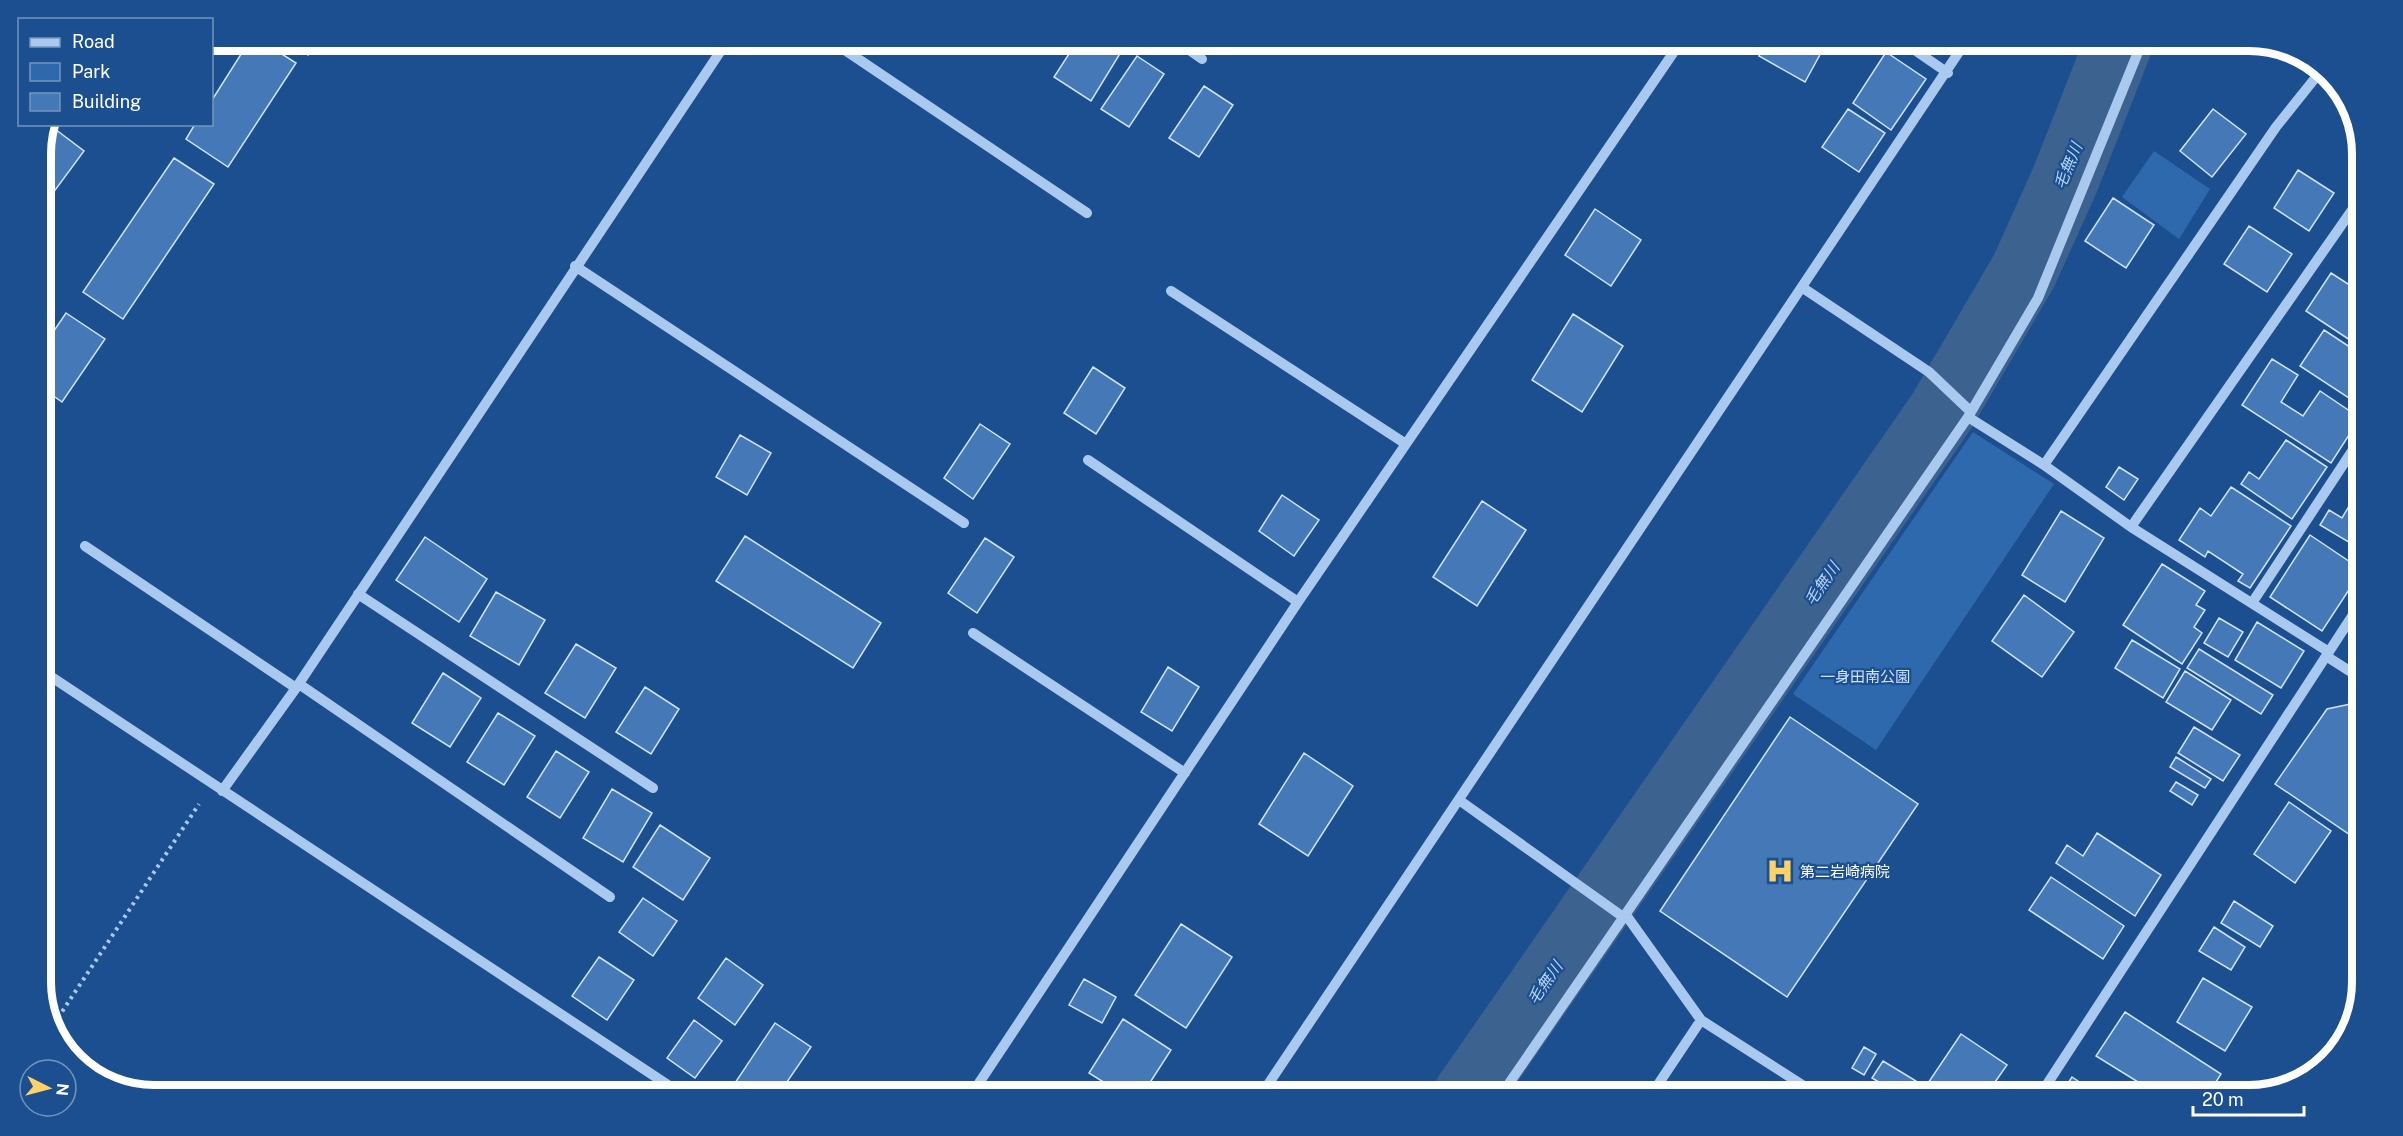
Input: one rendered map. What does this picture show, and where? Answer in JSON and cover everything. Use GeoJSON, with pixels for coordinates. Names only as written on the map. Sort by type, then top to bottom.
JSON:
{"type":"FeatureCollection","features":[{"type":"Feature","properties":{"kind":"street"},"geometry":{"type":"LineString","coordinates":[[217,788],[298,686],[575,266],[721,51]]}},
{"type":"Feature","properties":{"kind":"street"},"geometry":{"type":"LineString","coordinates":[[846,51],[1086,213]]}},
{"type":"Feature","properties":{"kind":"street"},"geometry":{"type":"LineString","coordinates":[[1191,51],[1202,59]]}},
{"type":"Feature","properties":{"kind":"street"},"geometry":{"type":"LineString","coordinates":[[978,1085],[1298,602],[1674,51]]}},
{"type":"Feature","properties":{"kind":"street"},"geometry":{"type":"LineString","coordinates":[[1916,51],[1948,73]]}},
{"type":"Feature","properties":{"kind":"street"},"geometry":{"type":"LineString","coordinates":[[1268,1085],[1961,51]]}},
{"type":"Feature","properties":{"kind":"street"},"geometry":{"type":"LineString","coordinates":[[1508,1085],[1968,413],[2038,298],[2139,51]]}},
{"type":"Feature","properties":{"kind":"street"},"geometry":{"type":"LineString","coordinates":[[2044,465],[2276,127],[2316,76]]}},
{"type":"Feature","properties":{"kind":"street"},"geometry":{"type":"LineString","coordinates":[[2131,527],[2352,210]]}},
{"type":"Feature","properties":{"kind":"street"},"geometry":{"type":"LineString","coordinates":[[575,266],[964,523]]}},
{"type":"Feature","properties":{"kind":"street"},"geometry":{"type":"LineString","coordinates":[[1803,288],[1935,379],[1968,413],[2131,527],[2252,603],[2352,672]]}},
{"type":"Feature","properties":{"kind":"street"},"geometry":{"type":"LineString","coordinates":[[1172,291],[1406,444]]}},
{"type":"Feature","properties":{"kind":"street"},"geometry":{"type":"LineString","coordinates":[[2252,603],[2352,451]]}},
{"type":"Feature","properties":{"kind":"street"},"geometry":{"type":"LineString","coordinates":[[1088,460],[1298,602]]}},
{"type":"Feature","properties":{"kind":"street"},"geometry":{"type":"LineString","coordinates":[[85,546],[298,686],[610,897]]}},
{"type":"Feature","properties":{"kind":"street"},"geometry":{"type":"LineString","coordinates":[[358,594],[653,788]]}},
{"type":"Feature","properties":{"kind":"street"},"geometry":{"type":"LineString","coordinates":[[2047,1085],[2352,617]]}},
{"type":"Feature","properties":{"kind":"street"},"geometry":{"type":"LineString","coordinates":[[973,633],[1185,773]]}},
{"type":"Feature","properties":{"kind":"street"},"geometry":{"type":"LineString","coordinates":[[51,677],[668,1085]]}},
{"type":"Feature","properties":{"kind":"street"},"geometry":{"type":"LineString","coordinates":[[1459,800],[1623,914],[1701,1020],[1802,1085]]}},
{"type":"Feature","properties":{"kind":"street"},"geometry":{"type":"LineString","coordinates":[[1658,1085],[1701,1020]]}},
{"type":"Feature","properties":{"kind":"path"},"geometry":{"type":"LineString","coordinates":[[58,1019],[217,788]]}},
{"type":"Feature","properties":{"kind":"green space"},"geometry":{"type":"Polygon","coordinates":[[[2154,151],[2210,189],[2179,239],[2122,197],[2154,151]]]}},
{"type":"Feature","properties":{"kind":"green space","name":"一身田南公園"},"geometry":{"type":"Polygon","coordinates":[[[1973,432],[2054,484],[1876,750],[1793,694],[1973,432]]]}},
{"type":"Feature","properties":{"kind":"building"},"geometry":{"type":"Polygon","coordinates":[[[243,51],[277,51],[296,63],[228,167],[186,139],[194,126],[213,126],[213,98],[243,51]]]}},
{"type":"Feature","properties":{"kind":"building"},"geometry":{"type":"Polygon","coordinates":[[[1071,51],[1121,52],[1091,101],[1054,77],[1071,51]]]}},
{"type":"Feature","properties":{"kind":"building"},"geometry":{"type":"Polygon","coordinates":[[[1762,51],[1822,51],[1805,82],[1759,56],[1762,51]]]}},
{"type":"Feature","properties":{"kind":"building"},"geometry":{"type":"Polygon","coordinates":[[[1886,52],[1926,79],[1891,130],[1853,103],[1886,52]]]}},
{"type":"Feature","properties":{"kind":"building"},"geometry":{"type":"Polygon","coordinates":[[[1137,56],[1164,74],[1129,127],[1101,109],[1137,56]]]}},
{"type":"Feature","properties":{"kind":"building"},"geometry":{"type":"Polygon","coordinates":[[[1204,86],[1233,105],[1199,157],[1169,138],[1204,86]]]}},
{"type":"Feature","properties":{"kind":"building"},"geometry":{"type":"Polygon","coordinates":[[[1848,109],[1885,133],[1859,172],[1822,147],[1848,109]]]}},
{"type":"Feature","properties":{"kind":"building"},"geometry":{"type":"Polygon","coordinates":[[[2213,109],[2246,134],[2212,177],[2180,151],[2213,109]]]}},
{"type":"Feature","properties":{"kind":"building"},"geometry":{"type":"Polygon","coordinates":[[[55,129],[84,151],[53,193],[51,191],[51,148],[55,129]]]}},
{"type":"Feature","properties":{"kind":"building"},"geometry":{"type":"Polygon","coordinates":[[[174,158],[214,184],[123,319],[83,292],[174,158]]]}},
{"type":"Feature","properties":{"kind":"building"},"geometry":{"type":"Polygon","coordinates":[[[2298,170],[2334,193],[2309,231],[2274,208],[2298,170]]]}},
{"type":"Feature","properties":{"kind":"building"},"geometry":{"type":"Polygon","coordinates":[[[2113,198],[2154,225],[2126,268],[2085,241],[2113,198]]]}},
{"type":"Feature","properties":{"kind":"building"},"geometry":{"type":"Polygon","coordinates":[[[1595,209],[1641,240],[1611,286],[1565,255],[1595,209]]]}},
{"type":"Feature","properties":{"kind":"building"},"geometry":{"type":"Polygon","coordinates":[[[2249,226],[2292,254],[2267,292],[2224,264],[2249,226]]]}},
{"type":"Feature","properties":{"kind":"building"},"geometry":{"type":"Polygon","coordinates":[[[2331,273],[2352,287],[2352,341],[2306,311],[2331,273]]]}},
{"type":"Feature","properties":{"kind":"building"},"geometry":{"type":"Polygon","coordinates":[[[66,313],[105,339],[62,402],[51,394],[51,335],[66,313]]]}},
{"type":"Feature","properties":{"kind":"building"},"geometry":{"type":"Polygon","coordinates":[[[1573,314],[1623,346],[1582,412],[1532,380],[1573,314]]]}},
{"type":"Feature","properties":{"kind":"building"},"geometry":{"type":"Polygon","coordinates":[[[2324,330],[2352,348],[2352,400],[2300,366],[2324,330]]]}},
{"type":"Feature","properties":{"kind":"building"},"geometry":{"type":"Polygon","coordinates":[[[2272,359],[2298,375],[2281,402],[2303,416],[2320,391],[2352,413],[2352,430],[2331,463],[2242,405],[2272,359]]]}},
{"type":"Feature","properties":{"kind":"building"},"geometry":{"type":"Polygon","coordinates":[[[1093,367],[1125,388],[1096,434],[1064,413],[1093,367]]]}},
{"type":"Feature","properties":{"kind":"building"},"geometry":{"type":"Polygon","coordinates":[[[980,424],[1010,444],[973,499],[944,478],[980,424]]]}},
{"type":"Feature","properties":{"kind":"building"},"geometry":{"type":"Polygon","coordinates":[[[740,435],[771,453],[747,495],[716,477],[740,435]]]}},
{"type":"Feature","properties":{"kind":"building"},"geometry":{"type":"Polygon","coordinates":[[[2286,440],[2327,467],[2292,519],[2241,484],[2249,472],[2259,479],[2286,440]]]}},
{"type":"Feature","properties":{"kind":"building"},"geometry":{"type":"Polygon","coordinates":[[[2119,467],[2138,479],[2124,500],[2106,487],[2119,467]]]}},
{"type":"Feature","properties":{"kind":"building"},"geometry":{"type":"Polygon","coordinates":[[[2231,487],[2291,526],[2250,588],[2238,581],[2243,574],[2208,551],[2205,557],[2179,540],[2200,508],[2211,516],[2231,487]]]}},
{"type":"Feature","properties":{"kind":"building"},"geometry":{"type":"Polygon","coordinates":[[[1282,495],[1319,520],[1294,556],[1259,531],[1282,495]]]}},
{"type":"Feature","properties":{"kind":"building"},"geometry":{"type":"Polygon","coordinates":[[[1482,501],[1526,530],[1477,606],[1433,577],[1482,501]]]}},
{"type":"Feature","properties":{"kind":"building"},"geometry":{"type":"Polygon","coordinates":[[[2352,501],[2352,544],[2320,525],[2329,510],[2342,518],[2352,501]]]}},
{"type":"Feature","properties":{"kind":"building"},"geometry":{"type":"Polygon","coordinates":[[[2061,511],[2104,538],[2065,602],[2022,575],[2061,511]]]}},
{"type":"Feature","properties":{"kind":"building"},"geometry":{"type":"Polygon","coordinates":[[[2310,535],[2352,563],[2352,585],[2322,631],[2270,597],[2310,535]]]}},
{"type":"Feature","properties":{"kind":"building"},"geometry":{"type":"Polygon","coordinates":[[[745,536],[881,623],[853,668],[716,581],[745,536]]]}},
{"type":"Feature","properties":{"kind":"building"},"geometry":{"type":"Polygon","coordinates":[[[425,537],[487,579],[459,622],[396,580],[425,537]]]}},
{"type":"Feature","properties":{"kind":"building"},"geometry":{"type":"Polygon","coordinates":[[[985,538],[1014,557],[977,613],[948,593],[985,538]]]}},
{"type":"Feature","properties":{"kind":"building"},"geometry":{"type":"Polygon","coordinates":[[[2162,564],[2205,591],[2196,605],[2205,610],[2194,627],[2202,633],[2182,664],[2123,625],[2162,564]]]}},
{"type":"Feature","properties":{"kind":"building"},"geometry":{"type":"Polygon","coordinates":[[[496,592],[545,620],[519,665],[470,636],[496,592]]]}},
{"type":"Feature","properties":{"kind":"building"},"geometry":{"type":"Polygon","coordinates":[[[2024,595],[2074,632],[2042,677],[1992,641],[2024,595]]]}},
{"type":"Feature","properties":{"kind":"building"},"geometry":{"type":"Polygon","coordinates":[[[2219,618],[2243,632],[2228,657],[2204,643],[2219,618]]]}},
{"type":"Feature","properties":{"kind":"building"},"geometry":{"type":"Polygon","coordinates":[[[2257,622],[2304,651],[2281,688],[2235,660],[2257,622]]]}},
{"type":"Feature","properties":{"kind":"building"},"geometry":{"type":"Polygon","coordinates":[[[2132,640],[2180,669],[2163,698],[2115,668],[2132,640]]]}},
{"type":"Feature","properties":{"kind":"building"},"geometry":{"type":"Polygon","coordinates":[[[576,644],[616,668],[585,718],[545,693],[576,644]]]}},
{"type":"Feature","properties":{"kind":"building"},"geometry":{"type":"Polygon","coordinates":[[[2199,649],[2273,695],[2261,714],[2187,668],[2199,649]]]}},
{"type":"Feature","properties":{"kind":"building"},"geometry":{"type":"Polygon","coordinates":[[[1168,667],[1199,687],[1172,731],[1141,712],[1168,667]]]}},
{"type":"Feature","properties":{"kind":"building"},"geometry":{"type":"Polygon","coordinates":[[[2185,671],[2231,700],[2212,730],[2166,702],[2185,671]]]}},
{"type":"Feature","properties":{"kind":"building"},"geometry":{"type":"Polygon","coordinates":[[[443,673],[481,698],[450,747],[412,723],[443,673]]]}},
{"type":"Feature","properties":{"kind":"building"},"geometry":{"type":"Polygon","coordinates":[[[645,687],[679,709],[651,754],[616,732],[645,687]]]}},
{"type":"Feature","properties":{"kind":"building"},"geometry":{"type":"Polygon","coordinates":[[[2352,704],[2352,836],[2275,784],[2327,709],[2352,704]]]}},
{"type":"Feature","properties":{"kind":"building"},"geometry":{"type":"Polygon","coordinates":[[[498,713],[535,736],[504,785],[467,762],[498,713]]]}},
{"type":"Feature","properties":{"kind":"building"},"geometry":{"type":"Polygon","coordinates":[[[1790,717],[1918,804],[1787,997],[1660,911],[1790,717]]]}},
{"type":"Feature","properties":{"kind":"building"},"geometry":{"type":"Polygon","coordinates":[[[2194,727],[2240,755],[2223,781],[2178,753],[2194,727]]]}},
{"type":"Feature","properties":{"kind":"building"},"geometry":{"type":"Polygon","coordinates":[[[556,751],[589,772],[560,818],[527,797],[556,751]]]}},
{"type":"Feature","properties":{"kind":"building"},"geometry":{"type":"Polygon","coordinates":[[[1304,753],[1353,786],[1308,856],[1259,824],[1304,753]]]}},
{"type":"Feature","properties":{"kind":"building"},"geometry":{"type":"Polygon","coordinates":[[[2176,757],[2211,779],[2205,788],[2170,767],[2176,757]]]}},
{"type":"Feature","properties":{"kind":"building"},"geometry":{"type":"Polygon","coordinates":[[[2176,782],[2198,795],[2192,805],[2170,791],[2176,782]]]}},
{"type":"Feature","properties":{"kind":"building"},"geometry":{"type":"Polygon","coordinates":[[[612,789],[652,813],[623,862],[583,838],[612,789]]]}},
{"type":"Feature","properties":{"kind":"building"},"geometry":{"type":"Polygon","coordinates":[[[2289,802],[2331,831],[2295,883],[2254,854],[2289,802]]]}},
{"type":"Feature","properties":{"kind":"building"},"geometry":{"type":"Polygon","coordinates":[[[660,825],[710,858],[683,900],[633,867],[660,825]]]}},
{"type":"Feature","properties":{"kind":"building"},"geometry":{"type":"Polygon","coordinates":[[[2097,833],[2161,875],[2135,916],[2056,863],[2067,845],[2083,856],[2097,833]]]}},
{"type":"Feature","properties":{"kind":"building"},"geometry":{"type":"Polygon","coordinates":[[[2051,877],[2124,926],[2103,959],[2029,910],[2051,877]]]}},
{"type":"Feature","properties":{"kind":"building"},"geometry":{"type":"Polygon","coordinates":[[[643,898],[677,921],[653,956],[619,932],[643,898]]]}},
{"type":"Feature","properties":{"kind":"building"},"geometry":{"type":"Polygon","coordinates":[[[2234,901],[2273,926],[2260,947],[2221,923],[2234,901]]]}},
{"type":"Feature","properties":{"kind":"building"},"geometry":{"type":"Polygon","coordinates":[[[1181,924],[1232,957],[1186,1028],[1135,995],[1181,924]]]}},
{"type":"Feature","properties":{"kind":"building"},"geometry":{"type":"Polygon","coordinates":[[[2214,927],[2245,947],[2231,970],[2199,951],[2214,927]]]}},
{"type":"Feature","properties":{"kind":"building"},"geometry":{"type":"Polygon","coordinates":[[[599,957],[634,980],[607,1020],[572,996],[599,957]]]}},
{"type":"Feature","properties":{"kind":"building"},"geometry":{"type":"Polygon","coordinates":[[[726,958],[763,985],[735,1025],[698,998],[726,958]]]}},
{"type":"Feature","properties":{"kind":"building"},"geometry":{"type":"Polygon","coordinates":[[[2203,978],[2252,1007],[2225,1051],[2177,1022],[2203,978]]]}},
{"type":"Feature","properties":{"kind":"building"},"geometry":{"type":"Polygon","coordinates":[[[1084,979],[1116,997],[1102,1023],[1069,1005],[1084,979]]]}},
{"type":"Feature","properties":{"kind":"building"},"geometry":{"type":"Polygon","coordinates":[[[2125,1012],[2221,1074],[2214,1085],[2143,1085],[2096,1056],[2125,1012]]]}},
{"type":"Feature","properties":{"kind":"building"},"geometry":{"type":"Polygon","coordinates":[[[1123,1019],[1171,1050],[1148,1085],[1108,1085],[1089,1073],[1123,1019]]]}},
{"type":"Feature","properties":{"kind":"building"},"geometry":{"type":"Polygon","coordinates":[[[694,1020],[722,1041],[695,1078],[667,1058],[694,1020]]]}},
{"type":"Feature","properties":{"kind":"building"},"geometry":{"type":"Polygon","coordinates":[[[775,1023],[811,1047],[785,1085],[738,1085],[735,1083],[775,1023]]]}},
{"type":"Feature","properties":{"kind":"building"},"geometry":{"type":"Polygon","coordinates":[[[1961,1034],[2007,1065],[1993,1085],[1927,1085],[1961,1034]]]}},
{"type":"Feature","properties":{"kind":"building"},"geometry":{"type":"Polygon","coordinates":[[[1864,1047],[1876,1054],[1864,1075],[1852,1068],[1864,1047]]]}},
{"type":"Feature","properties":{"kind":"building"},"geometry":{"type":"Polygon","coordinates":[[[1883,1061],[1916,1081],[1913,1085],[1884,1085],[1872,1078],[1883,1061]]]}},
{"type":"Feature","properties":{"kind":"building"},"geometry":{"type":"Polygon","coordinates":[[[2072,1077],[2084,1085],[2067,1085],[2072,1077]]]}},
{"type":"Feature","properties":{"kind":"waterway","name":"毛無川"},"geometry":{"type":"LineString","coordinates":[[1474,1085],[1942,411],[2024,271],[2065,180],[2116,51]]}},
{"type":"Feature","properties":{"kind":"place","name":"第二岩崎病院"},"geometry":{"type":"Point","coordinates":[1780,871]}}]}
